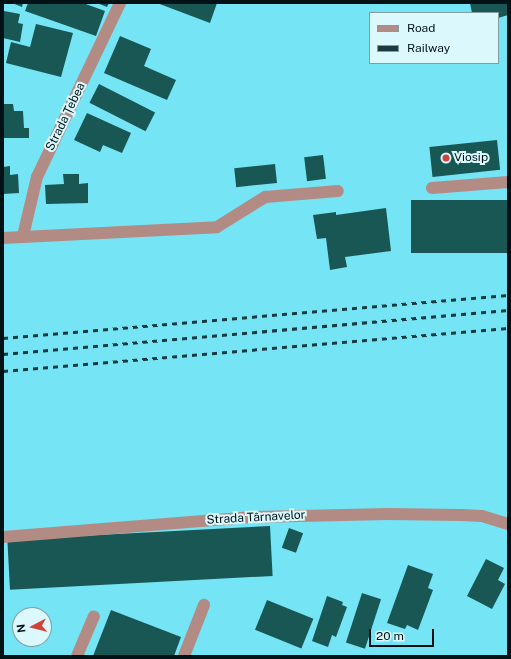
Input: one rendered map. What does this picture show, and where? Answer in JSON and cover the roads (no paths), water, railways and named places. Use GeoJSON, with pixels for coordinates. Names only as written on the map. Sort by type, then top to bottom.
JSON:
{"type":"FeatureCollection","features":[{"type":"Feature","properties":{"kind":"street","name":"Strada Țebea"},"geometry":{"type":"LineString","coordinates":[[23,236],[37,177],[120,3]]}},
{"type":"Feature","properties":{"kind":"street"},"geometry":{"type":"LineString","coordinates":[[432,188],[508,182]]}},
{"type":"Feature","properties":{"kind":"street"},"geometry":{"type":"LineString","coordinates":[[3,238],[216,227],[265,197],[338,191]]}},
{"type":"Feature","properties":{"kind":"street","name":"Strada Târnavelor"},"geometry":{"type":"LineString","coordinates":[[3,537],[258,517],[388,514],[461,515],[482,516],[508,524]]}},
{"type":"Feature","properties":{"kind":"street"},"geometry":{"type":"LineString","coordinates":[[184,656],[204,605]]}},
{"type":"Feature","properties":{"kind":"street"},"geometry":{"type":"LineString","coordinates":[[78,656],[94,616]]}},
{"type":"Feature","properties":{"kind":"railway"},"geometry":{"type":"LineString","coordinates":[[3,338],[508,295]]}},
{"type":"Feature","properties":{"kind":"railway"},"geometry":{"type":"LineString","coordinates":[[3,354],[508,310]]}},
{"type":"Feature","properties":{"kind":"railway"},"geometry":{"type":"LineString","coordinates":[[3,371],[508,328]]}},
{"type":"Feature","properties":{"kind":"place","name":"Viosip"},"geometry":{"type":"Point","coordinates":[446,158]}}]}
